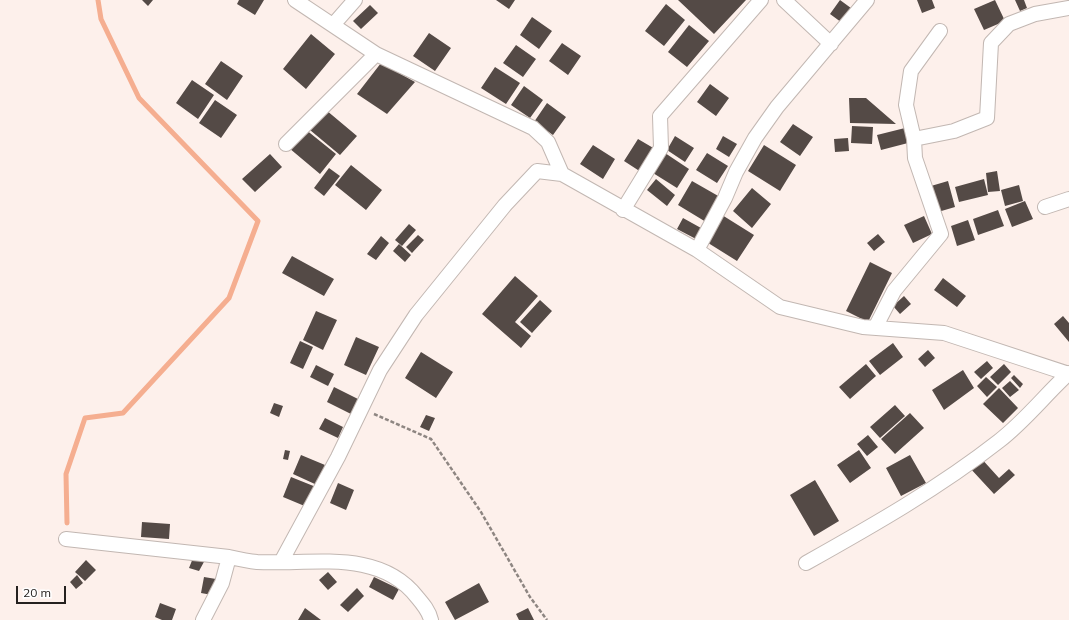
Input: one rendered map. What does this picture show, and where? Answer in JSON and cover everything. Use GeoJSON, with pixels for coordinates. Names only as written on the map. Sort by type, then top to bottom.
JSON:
{"type":"FeatureCollection","features":[{"type":"Feature","properties":{"kind":"street"},"geometry":{"type":"LineString","coordinates":[[295,0],[376,54],[533,128],[548,142],[562,174]]}},
{"type":"Feature","properties":{"kind":"street"},"geometry":{"type":"LineString","coordinates":[[333,25],[355,0]]}},
{"type":"Feature","properties":{"kind":"street"},"geometry":{"type":"LineString","coordinates":[[623,210],[662,148],[660,116],[761,0]]}},
{"type":"Feature","properties":{"kind":"street"},"geometry":{"type":"LineString","coordinates":[[784,0],[831,44]]}},
{"type":"Feature","properties":{"kind":"street"},"geometry":{"type":"LineString","coordinates":[[697,250],[725,198],[736,172],[754,138],[777,107],[867,0]]}},
{"type":"Feature","properties":{"kind":"street"},"geometry":{"type":"LineString","coordinates":[[914,139],[954,131],[987,118],[991,43],[1009,24],[1035,14],[1069,8]]}},
{"type":"Feature","properties":{"kind":"street"},"geometry":{"type":"LineString","coordinates":[[875,328],[894,291],[941,234],[915,158],[914,139],[906,105],[911,71],[940,31]]}},
{"type":"Feature","properties":{"kind":"street"},"geometry":{"type":"LineString","coordinates":[[286,144],[376,54]]}},
{"type":"Feature","properties":{"kind":"street"},"geometry":{"type":"LineString","coordinates":[[281,562],[362,409],[380,370],[416,316],[505,205],[537,171],[562,174],[623,210],[697,250],[780,306],[863,327],[944,333],[1069,373],[1000,440],[935,486],[875,525],[806,564]]}},
{"type":"Feature","properties":{"kind":"street"},"geometry":{"type":"LineString","coordinates":[[1045,207],[1069,199]]}},
{"type":"Feature","properties":{"kind":"street"},"geometry":{"type":"LineString","coordinates":[[66,539],[229,557],[255,562],[351,562],[378,568],[407,584],[430,613],[431,620]]}},
{"type":"Feature","properties":{"kind":"street"},"geometry":{"type":"LineString","coordinates":[[203,620],[222,583],[229,557]]}},
{"type":"Feature","properties":{"kind":"path"},"geometry":{"type":"LineString","coordinates":[[362,409],[431,439],[481,512],[530,598],[548,620]]}},
{"type":"Feature","properties":{"kind":"building"},"geometry":{"type":"Polygon","coordinates":[[[142,0],[153,0],[148,6],[142,0]]]}},
{"type":"Feature","properties":{"kind":"building"},"geometry":{"type":"Polygon","coordinates":[[[239,0],[264,0],[255,15],[237,4],[239,0]]]}},
{"type":"Feature","properties":{"kind":"building"},"geometry":{"type":"Polygon","coordinates":[[[496,0],[515,0],[509,9],[496,0]]]}},
{"type":"Feature","properties":{"kind":"building"},"geometry":{"type":"Polygon","coordinates":[[[678,0],[746,0],[714,34],[678,0]]]}},
{"type":"Feature","properties":{"kind":"building"},"geometry":{"type":"Polygon","coordinates":[[[840,0],[855,11],[845,25],[830,14],[840,0]]]}},
{"type":"Feature","properties":{"kind":"building"},"geometry":{"type":"Polygon","coordinates":[[[917,0],[932,0],[935,8],[922,13],[917,0]]]}},
{"type":"Feature","properties":{"kind":"building"},"geometry":{"type":"Polygon","coordinates":[[[995,0],[1005,21],[984,30],[974,9],[995,0]]]}},
{"type":"Feature","properties":{"kind":"building"},"geometry":{"type":"Polygon","coordinates":[[[1015,0],[1024,0],[1027,8],[1020,11],[1015,0]]]}},
{"type":"Feature","properties":{"kind":"building"},"geometry":{"type":"Polygon","coordinates":[[[666,4],[685,20],[664,46],[645,31],[666,4]]]}},
{"type":"Feature","properties":{"kind":"building"},"geometry":{"type":"Polygon","coordinates":[[[370,5],[378,13],[361,29],[353,21],[370,5]]]}},
{"type":"Feature","properties":{"kind":"building"},"geometry":{"type":"Polygon","coordinates":[[[532,17],[552,31],[539,49],[520,35],[532,17]]]}},
{"type":"Feature","properties":{"kind":"building"},"geometry":{"type":"Polygon","coordinates":[[[689,25],[709,41],[687,67],[668,52],[689,25]]]}},
{"type":"Feature","properties":{"kind":"building"},"geometry":{"type":"Polygon","coordinates":[[[429,33],[451,48],[435,71],[413,56],[429,33]]]}},
{"type":"Feature","properties":{"kind":"building"},"geometry":{"type":"Polygon","coordinates":[[[311,34],[335,54],[306,89],[283,69],[311,34]]]}},
{"type":"Feature","properties":{"kind":"building"},"geometry":{"type":"Polygon","coordinates":[[[562,43],[581,56],[568,75],[549,61],[562,43]]]}},
{"type":"Feature","properties":{"kind":"building"},"geometry":{"type":"Polygon","coordinates":[[[516,45],[536,59],[523,77],[503,63],[516,45]]]}},
{"type":"Feature","properties":{"kind":"building"},"geometry":{"type":"Polygon","coordinates":[[[221,61],[243,76],[227,100],[205,84],[221,61]]]}},
{"type":"Feature","properties":{"kind":"building"},"geometry":{"type":"Polygon","coordinates":[[[381,63],[415,82],[387,114],[357,94],[381,63]]]}},
{"type":"Feature","properties":{"kind":"building"},"geometry":{"type":"Polygon","coordinates":[[[495,67],[520,83],[506,104],[481,88],[495,67]]]}},
{"type":"Feature","properties":{"kind":"building"},"geometry":{"type":"Polygon","coordinates":[[[192,80],[214,95],[198,119],[176,103],[192,80]]]}},
{"type":"Feature","properties":{"kind":"building"},"geometry":{"type":"Polygon","coordinates":[[[710,84],[729,98],[716,116],[697,102],[710,84]]]}},
{"type":"Feature","properties":{"kind":"building"},"geometry":{"type":"Polygon","coordinates":[[[524,86],[543,100],[530,118],[511,105],[524,86]]]}},
{"type":"Feature","properties":{"kind":"building"},"geometry":{"type":"Polygon","coordinates":[[[849,98],[866,98],[896,124],[850,123],[849,98]]]}},
{"type":"Feature","properties":{"kind":"building"},"geometry":{"type":"Polygon","coordinates":[[[215,100],[237,115],[221,138],[199,123],[215,100]]]}},
{"type":"Feature","properties":{"kind":"building"},"geometry":{"type":"Polygon","coordinates":[[[547,103],[566,117],[553,135],[534,122],[547,103]]]}},
{"type":"Feature","properties":{"kind":"building"},"geometry":{"type":"Polygon","coordinates":[[[326,110],[357,136],[340,155],[310,130],[326,110]]]}},
{"type":"Feature","properties":{"kind":"building"},"geometry":{"type":"Polygon","coordinates":[[[793,124],[813,137],[800,156],[780,142],[793,124]]]}},
{"type":"Feature","properties":{"kind":"building"},"geometry":{"type":"Polygon","coordinates":[[[852,126],[873,127],[872,144],[851,143],[852,126]]]}},
{"type":"Feature","properties":{"kind":"building"},"geometry":{"type":"Polygon","coordinates":[[[905,128],[908,143],[881,150],[877,135],[905,128]]]}},
{"type":"Feature","properties":{"kind":"building"},"geometry":{"type":"Polygon","coordinates":[[[305,129],[336,154],[320,174],[289,148],[305,129]]]}},
{"type":"Feature","properties":{"kind":"building"},"geometry":{"type":"Polygon","coordinates":[[[675,136],[694,148],[685,162],[667,150],[675,136]]]}},
{"type":"Feature","properties":{"kind":"building"},"geometry":{"type":"Polygon","coordinates":[[[723,136],[737,144],[729,157],[716,149],[723,136]]]}},
{"type":"Feature","properties":{"kind":"building"},"geometry":{"type":"Polygon","coordinates":[[[848,138],[849,151],[835,152],[834,139],[848,138]]]}},
{"type":"Feature","properties":{"kind":"building"},"geometry":{"type":"Polygon","coordinates":[[[638,139],[655,149],[641,172],[624,161],[638,139]]]}},
{"type":"Feature","properties":{"kind":"building"},"geometry":{"type":"Polygon","coordinates":[[[593,145],[615,159],[603,179],[580,164],[593,145]]]}},
{"type":"Feature","properties":{"kind":"building"},"geometry":{"type":"Polygon","coordinates":[[[764,145],[796,165],[780,191],[748,171],[764,145]]]}},
{"type":"Feature","properties":{"kind":"building"},"geometry":{"type":"Polygon","coordinates":[[[665,153],[689,169],[677,188],[653,173],[665,153]]]}},
{"type":"Feature","properties":{"kind":"building"},"geometry":{"type":"Polygon","coordinates":[[[707,153],[728,166],[717,183],[696,170],[707,153]]]}},
{"type":"Feature","properties":{"kind":"building"},"geometry":{"type":"Polygon","coordinates":[[[270,154],[282,167],[255,192],[242,179],[270,154]]]}},
{"type":"Feature","properties":{"kind":"building"},"geometry":{"type":"Polygon","coordinates":[[[351,165],[382,190],[366,210],[335,185],[351,165]]]}},
{"type":"Feature","properties":{"kind":"building"},"geometry":{"type":"Polygon","coordinates":[[[329,168],[340,176],[324,196],[314,188],[329,168]]]}},
{"type":"Feature","properties":{"kind":"building"},"geometry":{"type":"Polygon","coordinates":[[[997,171],[1000,191],[988,192],[986,173],[997,171]]]}},
{"type":"Feature","properties":{"kind":"building"},"geometry":{"type":"Polygon","coordinates":[[[656,179],[675,195],[667,206],[647,190],[656,179]]]}},
{"type":"Feature","properties":{"kind":"building"},"geometry":{"type":"Polygon","coordinates":[[[984,179],[988,195],[959,202],[955,187],[984,179]]]}},
{"type":"Feature","properties":{"kind":"building"},"geometry":{"type":"Polygon","coordinates":[[[692,181],[720,197],[706,222],[678,205],[692,181]]]}},
{"type":"Feature","properties":{"kind":"building"},"geometry":{"type":"Polygon","coordinates":[[[948,181],[955,207],[938,212],[931,186],[948,181]]]}},
{"type":"Feature","properties":{"kind":"building"},"geometry":{"type":"Polygon","coordinates":[[[1019,185],[1023,201],[1005,206],[1001,190],[1019,185]]]}},
{"type":"Feature","properties":{"kind":"building"},"geometry":{"type":"Polygon","coordinates":[[[752,188],[771,204],[752,228],[733,211],[752,188]]]}},
{"type":"Feature","properties":{"kind":"building"},"geometry":{"type":"Polygon","coordinates":[[[1025,201],[1033,219],[1012,227],[1005,209],[1025,201]]]}},
{"type":"Feature","properties":{"kind":"building"},"geometry":{"type":"Polygon","coordinates":[[[998,210],[1004,226],[978,235],[973,219],[998,210]]]}},
{"type":"Feature","properties":{"kind":"building"},"geometry":{"type":"Polygon","coordinates":[[[722,215],[754,235],[737,261],[705,241],[722,215]]]}},
{"type":"Feature","properties":{"kind":"building"},"geometry":{"type":"Polygon","coordinates":[[[924,216],[932,234],[913,243],[904,225],[924,216]]]}},
{"type":"Feature","properties":{"kind":"building"},"geometry":{"type":"Polygon","coordinates":[[[683,218],[701,228],[696,239],[677,229],[683,218]]]}},
{"type":"Feature","properties":{"kind":"building"},"geometry":{"type":"Polygon","coordinates":[[[968,220],[975,240],[957,246],[951,226],[968,220]]]}},
{"type":"Feature","properties":{"kind":"building"},"geometry":{"type":"Polygon","coordinates":[[[409,224],[416,230],[402,246],[395,240],[409,224]]]}},
{"type":"Feature","properties":{"kind":"building"},"geometry":{"type":"Polygon","coordinates":[[[878,234],[885,242],[874,251],[867,243],[878,234]]]}},
{"type":"Feature","properties":{"kind":"building"},"geometry":{"type":"Polygon","coordinates":[[[418,235],[424,240],[412,253],[406,247],[418,235]]]}},
{"type":"Feature","properties":{"kind":"building"},"geometry":{"type":"Polygon","coordinates":[[[381,236],[389,243],[376,260],[367,254],[381,236]]]}},
{"type":"Feature","properties":{"kind":"building"},"geometry":{"type":"Polygon","coordinates":[[[399,244],[411,255],[405,262],[393,251],[399,244]]]}},
{"type":"Feature","properties":{"kind":"building"},"geometry":{"type":"Polygon","coordinates":[[[292,256],[334,279],[324,296],[282,273],[292,256]]]}},
{"type":"Feature","properties":{"kind":"building"},"geometry":{"type":"Polygon","coordinates":[[[870,262],[892,273],[868,322],[846,311],[870,262]]]}},
{"type":"Feature","properties":{"kind":"building"},"geometry":{"type":"Polygon","coordinates":[[[515,276],[538,296],[515,322],[531,336],[521,348],[482,314],[515,276]]]}},
{"type":"Feature","properties":{"kind":"building"},"geometry":{"type":"Polygon","coordinates":[[[943,278],[966,296],[957,307],[934,290],[943,278]]]}},
{"type":"Feature","properties":{"kind":"building"},"geometry":{"type":"Polygon","coordinates":[[[904,296],[911,304],[900,314],[893,306],[904,296]]]}},
{"type":"Feature","properties":{"kind":"building"},"geometry":{"type":"Polygon","coordinates":[[[540,300],[552,311],[532,333],[520,322],[540,300]]]}},
{"type":"Feature","properties":{"kind":"building"},"geometry":{"type":"Polygon","coordinates":[[[316,311],[337,320],[323,350],[303,340],[316,311]]]}},
{"type":"Feature","properties":{"kind":"building"},"geometry":{"type":"Polygon","coordinates":[[[1063,316],[1069,323],[1069,342],[1054,324],[1063,316]]]}},
{"type":"Feature","properties":{"kind":"building"},"geometry":{"type":"Polygon","coordinates":[[[356,337],[379,347],[366,375],[344,365],[356,337]]]}},
{"type":"Feature","properties":{"kind":"building"},"geometry":{"type":"Polygon","coordinates":[[[300,341],[313,347],[303,369],[290,363],[300,341]]]}},
{"type":"Feature","properties":{"kind":"building"},"geometry":{"type":"Polygon","coordinates":[[[893,343],[903,357],[880,375],[869,361],[893,343]]]}},
{"type":"Feature","properties":{"kind":"building"},"geometry":{"type":"Polygon","coordinates":[[[928,350],[935,358],[925,367],[918,359],[928,350]]]}},
{"type":"Feature","properties":{"kind":"building"},"geometry":{"type":"Polygon","coordinates":[[[421,352],[453,372],[436,398],[405,378],[421,352]]]}},
{"type":"Feature","properties":{"kind":"building"},"geometry":{"type":"Polygon","coordinates":[[[987,361],[993,368],[981,379],[974,372],[987,361]]]}},
{"type":"Feature","properties":{"kind":"building"},"geometry":{"type":"Polygon","coordinates":[[[866,364],[876,376],[850,399],[839,387],[866,364]]]}},
{"type":"Feature","properties":{"kind":"building"},"geometry":{"type":"Polygon","coordinates":[[[1004,364],[1011,372],[998,385],[990,377],[1004,364]]]}},
{"type":"Feature","properties":{"kind":"building"},"geometry":{"type":"Polygon","coordinates":[[[316,365],[334,374],[328,386],[310,377],[316,365]]]}},
{"type":"Feature","properties":{"kind":"building"},"geometry":{"type":"Polygon","coordinates":[[[963,370],[974,388],[944,410],[932,390],[963,370]]]}},
{"type":"Feature","properties":{"kind":"building"},"geometry":{"type":"Polygon","coordinates":[[[1014,375],[1023,384],[1020,388],[1011,378],[1014,375]]]}},
{"type":"Feature","properties":{"kind":"building"},"geometry":{"type":"Polygon","coordinates":[[[986,377],[997,387],[987,397],[977,386],[986,377]]]}},
{"type":"Feature","properties":{"kind":"building"},"geometry":{"type":"Polygon","coordinates":[[[1010,381],[1019,390],[1010,397],[1002,388],[1010,381]]]}},
{"type":"Feature","properties":{"kind":"building"},"geometry":{"type":"Polygon","coordinates":[[[334,387],[358,399],[351,414],[327,402],[334,387]]]}},
{"type":"Feature","properties":{"kind":"building"},"geometry":{"type":"Polygon","coordinates":[[[999,388],[1018,408],[1003,423],[983,404],[999,388]]]}},
{"type":"Feature","properties":{"kind":"building"},"geometry":{"type":"Polygon","coordinates":[[[274,403],[283,406],[279,417],[270,413],[274,403]]]}},
{"type":"Feature","properties":{"kind":"building"},"geometry":{"type":"Polygon","coordinates":[[[895,405],[905,416],[880,438],[870,427],[895,405]]]}},
{"type":"Feature","properties":{"kind":"building"},"geometry":{"type":"Polygon","coordinates":[[[910,413],[924,428],[895,454],[881,439],[910,413]]]}},
{"type":"Feature","properties":{"kind":"building"},"geometry":{"type":"Polygon","coordinates":[[[426,415],[435,418],[429,431],[420,427],[426,415]]]}},
{"type":"Feature","properties":{"kind":"building"},"geometry":{"type":"Polygon","coordinates":[[[325,418],[343,427],[338,438],[319,429],[325,418]]]}},
{"type":"Feature","properties":{"kind":"building"},"geometry":{"type":"Polygon","coordinates":[[[868,435],[878,447],[867,456],[857,444],[868,435]]]}},
{"type":"Feature","properties":{"kind":"building"},"geometry":{"type":"Polygon","coordinates":[[[285,450],[290,451],[288,460],[283,459],[285,450]]]}},
{"type":"Feature","properties":{"kind":"building"},"geometry":{"type":"Polygon","coordinates":[[[859,450],[871,468],[850,483],[837,465],[859,450]]]}},
{"type":"Feature","properties":{"kind":"building"},"geometry":{"type":"Polygon","coordinates":[[[301,455],[325,465],[317,485],[293,474],[301,455]]]}},
{"type":"Feature","properties":{"kind":"building"},"geometry":{"type":"Polygon","coordinates":[[[910,455],[926,483],[901,496],[886,468],[910,455]]]}},
{"type":"Feature","properties":{"kind":"building"},"geometry":{"type":"Polygon","coordinates":[[[980,457],[999,478],[1009,469],[1015,475],[994,494],[969,467],[980,457]]]}},
{"type":"Feature","properties":{"kind":"building"},"geometry":{"type":"Polygon","coordinates":[[[291,477],[316,487],[307,507],[283,497],[291,477]]]}},
{"type":"Feature","properties":{"kind":"building"},"geometry":{"type":"Polygon","coordinates":[[[815,480],[839,521],[814,536],[790,495],[815,480]]]}},
{"type":"Feature","properties":{"kind":"building"},"geometry":{"type":"Polygon","coordinates":[[[338,483],[354,490],[346,510],[330,503],[338,483]]]}},
{"type":"Feature","properties":{"kind":"building"},"geometry":{"type":"Polygon","coordinates":[[[142,522],[170,524],[169,539],[141,537],[142,522]]]}},
{"type":"Feature","properties":{"kind":"building"},"geometry":{"type":"Polygon","coordinates":[[[193,558],[205,560],[199,571],[189,568],[193,558]]]}},
{"type":"Feature","properties":{"kind":"building"},"geometry":{"type":"Polygon","coordinates":[[[86,560],[96,570],[85,581],[75,572],[86,560]]]}},
{"type":"Feature","properties":{"kind":"building"},"geometry":{"type":"Polygon","coordinates":[[[328,572],[337,582],[328,590],[319,580],[328,572]]]}},
{"type":"Feature","properties":{"kind":"building"},"geometry":{"type":"Polygon","coordinates":[[[77,575],[83,583],[76,589],[70,582],[77,575]]]}},
{"type":"Feature","properties":{"kind":"building"},"geometry":{"type":"Polygon","coordinates":[[[204,577],[216,579],[212,595],[201,593],[204,577]]]}},
{"type":"Feature","properties":{"kind":"building"},"geometry":{"type":"Polygon","coordinates":[[[374,577],[399,589],[393,600],[369,587],[374,577]]]}},
{"type":"Feature","properties":{"kind":"building"},"geometry":{"type":"Polygon","coordinates":[[[479,583],[489,602],[455,620],[445,602],[479,583]]]}},
{"type":"Feature","properties":{"kind":"building"},"geometry":{"type":"Polygon","coordinates":[[[357,588],[364,596],[348,612],[340,605],[357,588]]]}},
{"type":"Feature","properties":{"kind":"building"},"geometry":{"type":"Polygon","coordinates":[[[160,603],[176,609],[172,620],[162,620],[155,617],[160,603]]]}},
{"type":"Feature","properties":{"kind":"building"},"geometry":{"type":"Polygon","coordinates":[[[305,608],[321,620],[298,620],[305,608]]]}},
{"type":"Feature","properties":{"kind":"building"},"geometry":{"type":"Polygon","coordinates":[[[528,608],[534,620],[519,620],[516,614],[528,608]]]}},
{"type":"Feature","properties":{"kind":"waterway"},"geometry":{"type":"LineString","coordinates":[[67,523],[66,474],[85,418],[123,413],[229,298],[258,221],[139,98],[101,19],[98,0]]}}]}
